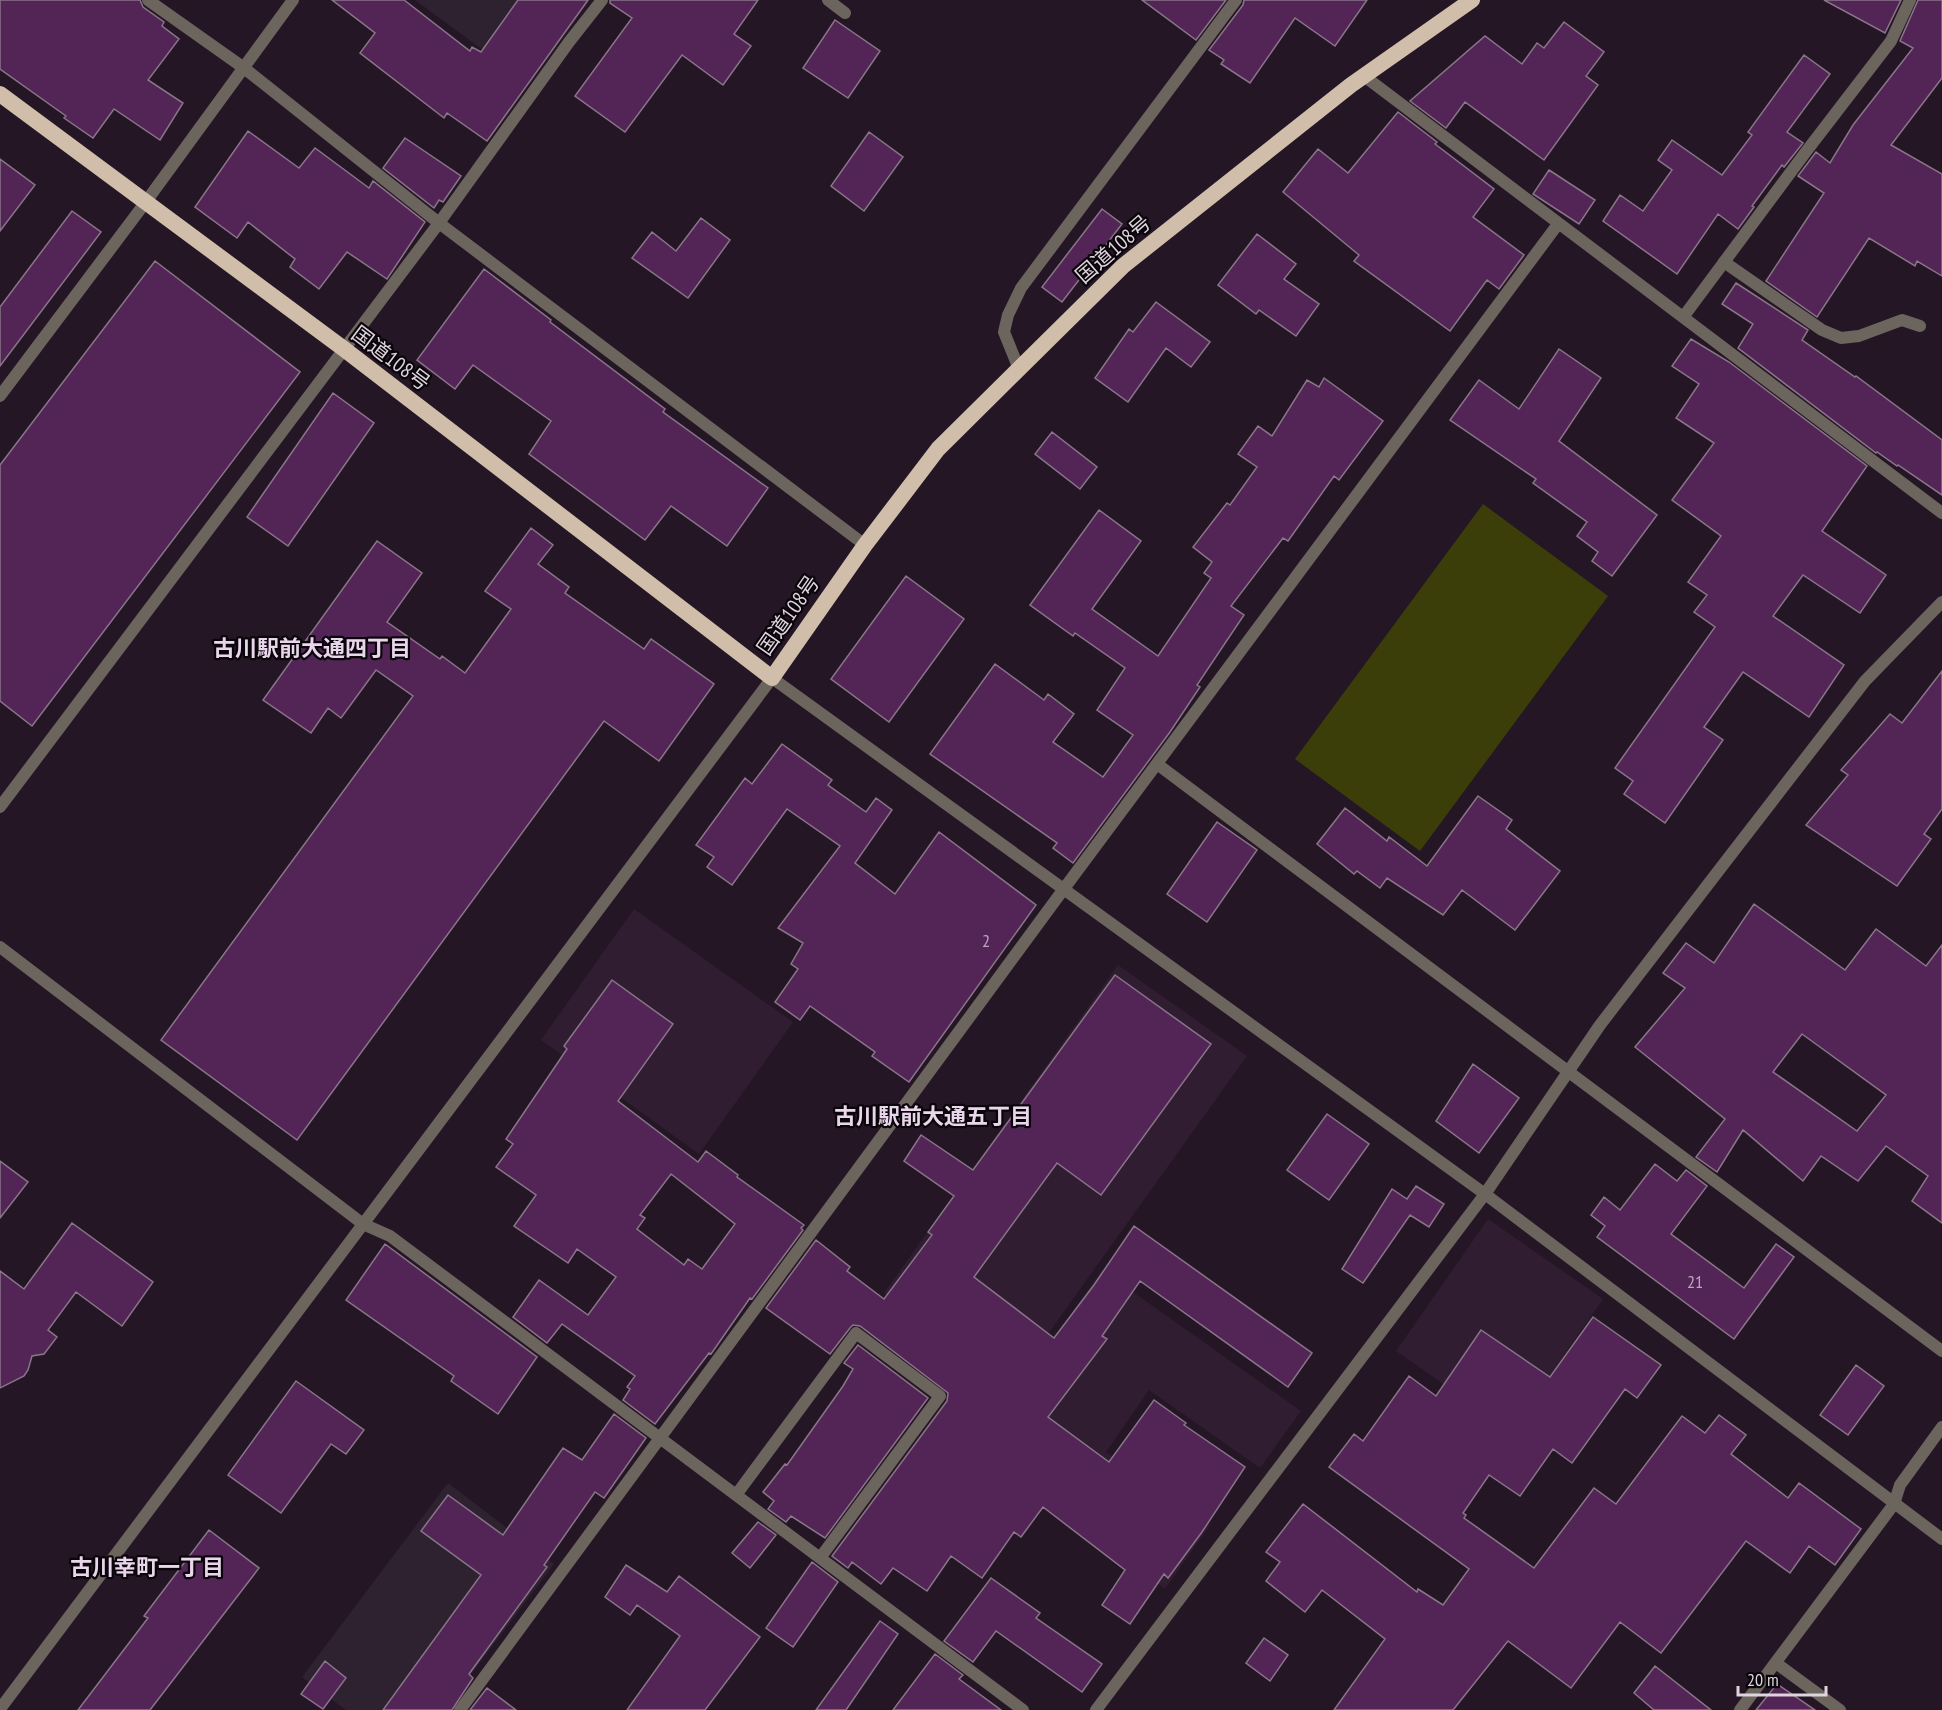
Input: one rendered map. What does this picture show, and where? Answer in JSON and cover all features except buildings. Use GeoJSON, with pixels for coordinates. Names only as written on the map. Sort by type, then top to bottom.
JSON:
{"type":"FeatureCollection","features":[{"type":"Feature","properties":{"kind":"highway","name":"国道108号"},"geometry":{"type":"LineString","coordinates":[[0,94],[344,349],[772,678],[865,545],[938,449],[1123,266],[1364,76],[1472,0]]}},
{"type":"Feature","properties":{"kind":"street"},"geometry":{"type":"LineString","coordinates":[[148,0],[244,68],[439,223],[865,545]]}},
{"type":"Feature","properties":{"kind":"street"},"geometry":{"type":"LineString","coordinates":[[0,396],[293,0]]}},
{"type":"Feature","properties":{"kind":"street"},"geometry":{"type":"LineString","coordinates":[[0,807],[439,223],[569,42],[602,0]]}},
{"type":"Feature","properties":{"kind":"street"},"geometry":{"type":"LineString","coordinates":[[828,0],[845,13]]}},
{"type":"Feature","properties":{"kind":"street"},"geometry":{"type":"LineString","coordinates":[[1019,369],[1004,332],[1008,315],[1021,288],[1236,0]]}},
{"type":"Feature","properties":{"kind":"street"},"geometry":{"type":"LineString","coordinates":[[1684,316],[1891,41],[1910,0]]}},
{"type":"Feature","properties":{"kind":"street"},"geometry":{"type":"LineString","coordinates":[[1364,76],[1558,225],[1684,316],[1942,513]]}},
{"type":"Feature","properties":{"kind":"street"},"geometry":{"type":"LineString","coordinates":[[460,1710],[1063,890],[1558,225]]}},
{"type":"Feature","properties":{"kind":"street"},"geometry":{"type":"LineString","coordinates":[[1724,261],[1822,330],[1841,338],[1859,336],[1902,320],[1920,326]]}},
{"type":"Feature","properties":{"kind":"street"},"geometry":{"type":"LineString","coordinates":[[1096,1710],[1485,1194],[1600,1025],[1865,681],[1942,602]]}},
{"type":"Feature","properties":{"kind":"street"},"geometry":{"type":"LineString","coordinates":[[0,1708],[772,678],[1485,1194],[1942,1539]]}},
{"type":"Feature","properties":{"kind":"street"},"geometry":{"type":"LineString","coordinates":[[1157,764],[1942,1351]]}},
{"type":"Feature","properties":{"kind":"street"},"geometry":{"type":"LineString","coordinates":[[0,947],[363,1224],[390,1236],[1023,1710]]}},
{"type":"Feature","properties":{"kind":"street"},"geometry":{"type":"LineString","coordinates":[[735,1495],[856,1333],[940,1396],[819,1558]]}},
{"type":"Feature","properties":{"kind":"street"},"geometry":{"type":"LineString","coordinates":[[1740,1710],[1894,1504],[1900,1485],[1942,1427]]}},
{"type":"Feature","properties":{"kind":"street"},"geometry":{"type":"LineString","coordinates":[[1776,1663],[1840,1710]]}},
{"type":"Feature","properties":{"kind":"shaded area"},"geometry":{"type":"Polygon","coordinates":[[[415,0],[590,0],[529,84],[415,0]]]}},
{"type":"Feature","properties":{"kind":"shaded area"},"geometry":{"type":"Polygon","coordinates":[[[1483,504],[1608,596],[1420,851],[1295,759],[1483,504]]]}},
{"type":"Feature","properties":{"kind":"shaded area"},"geometry":{"type":"Polygon","coordinates":[[[634,909],[793,1022],[699,1154],[541,1040],[634,909]]]}},
{"type":"Feature","properties":{"kind":"shaded area"},"geometry":{"type":"Polygon","coordinates":[[[1118,965],[1247,1056],[1012,1384],[884,1293],[1118,965]]]}},
{"type":"Feature","properties":{"kind":"shaded area"},"geometry":{"type":"Polygon","coordinates":[[[1488,1219],[1603,1299],[1511,1431],[1396,1351],[1488,1219]]]}},
{"type":"Feature","properties":{"kind":"shaded area"},"geometry":{"type":"Polygon","coordinates":[[[1102,1270],[1301,1411],[1260,1468],[1149,1390],[1106,1452],[1210,1525],[1165,1589],[973,1453],[1102,1270]]]}},
{"type":"Feature","properties":{"kind":"shaded area"},"geometry":{"type":"Polygon","coordinates":[[[448,1483],[554,1564],[444,1710],[346,1710],[302,1677],[448,1483]]]}},
{"type":"Feature","properties":{"kind":"district","name":"古川駅前大通四丁目"},"geometry":{"type":"Point","coordinates":[312,648]}},
{"type":"Feature","properties":{"kind":"district","name":"古川駅前大通五丁目"},"geometry":{"type":"Point","coordinates":[933,1116]}},
{"type":"Feature","properties":{"kind":"district","name":"古川幸町一丁目"},"geometry":{"type":"Point","coordinates":[147,1567]}}]}
